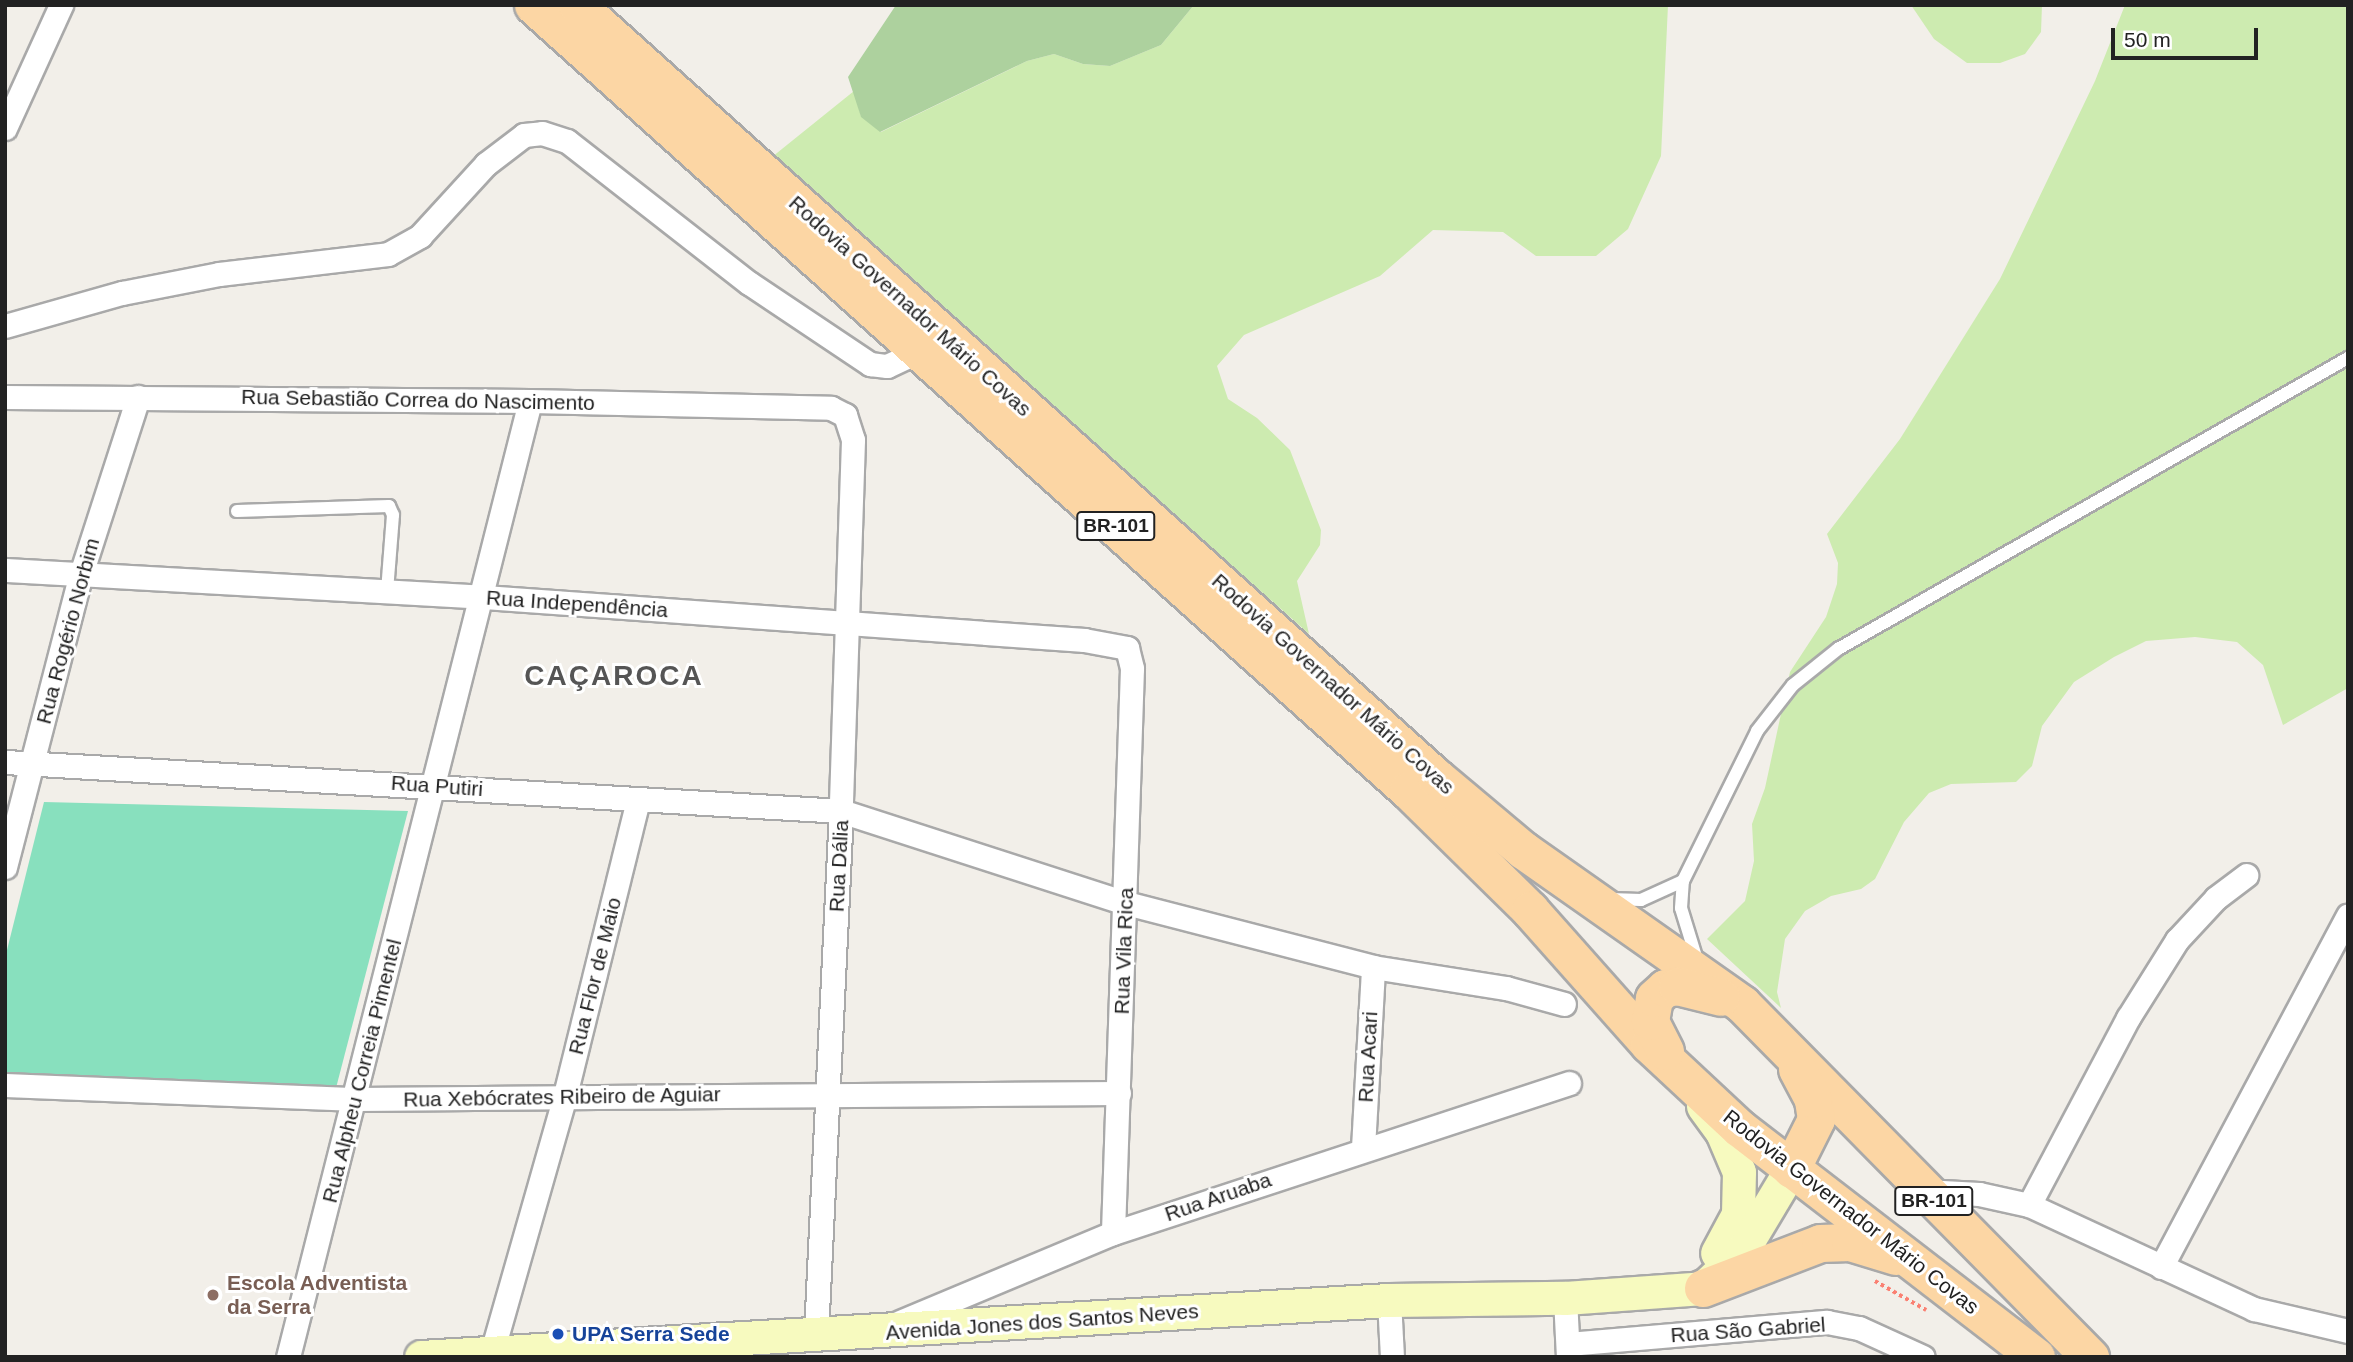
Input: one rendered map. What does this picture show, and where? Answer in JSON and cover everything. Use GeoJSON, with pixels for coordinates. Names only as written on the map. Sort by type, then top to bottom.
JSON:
{"type":"FeatureCollection","features":[{"type":"Feature","properties":{"kind":"main road","name":"Rodovia Governador Mário Covas"},"geometry":{"type":"LineString","coordinates":[[533,5],[921,350],[1472,849],[1676,1071],[1791,1169],[1920,1263],[2036,1357]]}},
{"type":"Feature","properties":{"kind":"main road","name":"Rodovia Governador Mário Covas"},"geometry":{"type":"LineString","coordinates":[[578,5],[1436,777],[1585,895],[1742,1004],[1782,1041],[1924,1192],[2090,1357]]}},
{"type":"Feature","properties":{"kind":"main road"},"geometry":{"type":"LineString","coordinates":[[1676,1071],[1650,1021],[1654,998],[1665,988],[1677,986],[1742,1004]]}},
{"type":"Feature","properties":{"kind":"main road"},"geometry":{"type":"LineString","coordinates":[[1782,1041],[1809,1089],[1815,1112],[1815,1125],[1791,1169]]}},
{"type":"Feature","properties":{"kind":"main road"},"geometry":{"type":"LineString","coordinates":[[1703,1288],[1819,1243],[1850,1242],[1920,1263]]}},
{"type":"Feature","properties":{"kind":"street"},"geometry":{"type":"LineString","coordinates":[[5,128],[61,5]]}},
{"type":"Feature","properties":{"kind":"street"},"geometry":{"type":"LineString","coordinates":[[5,326],[122,293],[219,274],[388,254],[420,236],[486,164],[524,135],[542,133],[567,141],[749,283],[870,364],[887,366],[921,350]]}},
{"type":"Feature","properties":{"kind":"street","name":"Rua Sebastião Correa do Nascimento"},"geometry":{"type":"LineString","coordinates":[[5,397],[530,401],[831,408]]}},
{"type":"Feature","properties":{"kind":"street","name":"Rua Rogério Norbim"},"geometry":{"type":"LineString","coordinates":[[5,867],[81,573],[138,397]]}},
{"type":"Feature","properties":{"kind":"street","name":"Rua Alpheu Correia Pimentel"},"geometry":{"type":"LineString","coordinates":[[288,1357],[356,1098],[433,785],[484,597],[530,401]]}},
{"type":"Feature","properties":{"kind":"street","name":"Rua Dália"},"geometry":{"type":"LineString","coordinates":[[816,1334],[841,811],[853,440],[845,415],[831,408]]}},
{"type":"Feature","properties":{"kind":"street","name":"Rua Independência"},"geometry":{"type":"LineString","coordinates":[[5,570],[484,597],[1116,644],[1126,648],[1132,668]]}},
{"type":"Feature","properties":{"kind":"street","name":"Rua Vila Rica"},"geometry":{"type":"LineString","coordinates":[[1113,1233],[1132,668]]}},
{"type":"Feature","properties":{"kind":"street","name":"Rua Putiri"},"geometry":{"type":"LineString","coordinates":[[5,762],[841,811],[1126,902],[1373,967],[1506,988],[1564,1004]]}},
{"type":"Feature","properties":{"kind":"street","name":"Rua Flor de Maio"},"geometry":{"type":"LineString","coordinates":[[492,1354],[564,1099],[638,801]]}},
{"type":"Feature","properties":{"kind":"street"},"geometry":{"type":"LineString","coordinates":[[2029,1205],[2128,1018],[2177,940],[2216,898],[2246,875]]}},
{"type":"Feature","properties":{"kind":"street"},"geometry":{"type":"LineString","coordinates":[[2161,1267],[2348,916]]}},
{"type":"Feature","properties":{"kind":"street","name":"Rua Acari"},"geometry":{"type":"LineString","coordinates":[[1363,1148],[1373,967]]}},
{"type":"Feature","properties":{"kind":"street","name":"Avenida Jones dos Santos Neves"},"geometry":{"type":"LineString","coordinates":[[1662,1291],[1695,1273],[1724,1244],[1733,1229],[1741,1195],[1731,1150],[1676,1071]]}},
{"type":"Feature","properties":{"kind":"street","name":"Rua Aruaba"},"geometry":{"type":"LineString","coordinates":[[875,1332],[1113,1233],[1363,1148],[1569,1083]]}},
{"type":"Feature","properties":{"kind":"street","name":"Rua Xebócrates Ribeiro de Aguiar"},"geometry":{"type":"LineString","coordinates":[[5,1085],[356,1098],[564,1099],[828,1094],[1119,1093]]}},
{"type":"Feature","properties":{"kind":"street"},"geometry":{"type":"LineString","coordinates":[[1703,1288],[1742,1251],[1791,1169]]}},
{"type":"Feature","properties":{"kind":"street"},"geometry":{"type":"LineString","coordinates":[[1924,1192],[1979,1194],[2029,1205],[2254,1309],[2348,1331]]}},
{"type":"Feature","properties":{"kind":"street","name":"Avenida Jones dos Santos Neves"},"geometry":{"type":"LineString","coordinates":[[421,1357],[547,1353],[1389,1300],[1565,1298],[1703,1288]]}},
{"type":"Feature","properties":{"kind":"street"},"geometry":{"type":"LineString","coordinates":[[1565,1298],[1568,1350]]}},
{"type":"Feature","properties":{"kind":"street"},"geometry":{"type":"LineString","coordinates":[[1389,1300],[1392,1357]]}},
{"type":"Feature","properties":{"kind":"street","name":"Rua São Gabriel"},"geometry":{"type":"LineString","coordinates":[[1568,1350],[1827,1322],[1859,1328],[1923,1357]]}},
{"type":"Feature","properties":{"kind":"lane"},"geometry":{"type":"LineString","coordinates":[[1704,976],[1681,908],[1683,881],[1758,731],[1802,678],[1838,649],[2348,358]]}},
{"type":"Feature","properties":{"kind":"lane"},"geometry":{"type":"LineString","coordinates":[[237,511],[389,506],[393,515],[387,591]]}},
{"type":"Feature","properties":{"kind":"lane"},"geometry":{"type":"LineString","coordinates":[[1585,895],[1641,900],[1683,881]]}},
{"type":"Feature","properties":{"kind":"path"},"geometry":{"type":"LineString","coordinates":[[1864,1276],[1933,1314]]}},
{"type":"Feature","properties":{"kind":"green space"},"geometry":{"type":"Polygon","coordinates":[[[896,5],[1194,5],[1161,45],[1110,66],[1083,64],[1054,54],[1027,61],[880,132],[861,117],[848,77],[896,5]]]}},
{"type":"Feature","properties":{"kind":"green space"},"geometry":{"type":"Polygon","coordinates":[[[1194,5],[1668,5],[1661,156],[1628,229],[1596,256],[1536,256],[1503,232],[1433,230],[1380,276],[1244,335],[1217,366],[1228,399],[1257,418],[1290,450],[1321,530],[1320,545],[1297,581],[1309,634],[772,157],[854,91],[861,116],[881,132],[1027,61],[1054,54],[1083,64],[1110,66],[1161,45],[1194,5]]]}},
{"type":"Feature","properties":{"kind":"green space"},"geometry":{"type":"Polygon","coordinates":[[[1911,5],[2042,5],[2041,32],[2025,54],[2000,63],[1967,63],[1934,39],[1911,5]]]}},
{"type":"Feature","properties":{"kind":"green space"},"geometry":{"type":"Polygon","coordinates":[[[2125,5],[2348,5],[2348,688],[2283,725],[2263,665],[2237,642],[2195,637],[2146,641],[2114,657],[2074,682],[2042,726],[2032,766],[2016,782],[1951,784],[1929,793],[1904,822],[1875,879],[1861,889],[1831,896],[1805,911],[1785,939],[1777,992],[1781,1008],[1707,939],[1745,901],[1754,861],[1752,824],[1765,788],[1790,672],[1826,617],[1837,584],[1838,563],[1827,534],[1900,439],[2000,279],[2095,81],[2125,5]]]}},
{"type":"Feature","properties":{"kind":"green space"},"geometry":{"type":"Polygon","coordinates":[[[44,802],[408,811],[336,1088],[5,1076],[5,958],[44,802]]]}},
{"type":"Feature","properties":{"kind":"place","name":"Escola Adventista da Serra"},"geometry":{"type":"Point","coordinates":[213,1295]}},
{"type":"Feature","properties":{"kind":"place","name":"UPA Serra Sede"},"geometry":{"type":"Point","coordinates":[558,1334]}},
{"type":"Feature","properties":{"kind":"district","name":"CAÇAROCA"},"geometry":{"type":"Point","coordinates":[614,676]}}]}
